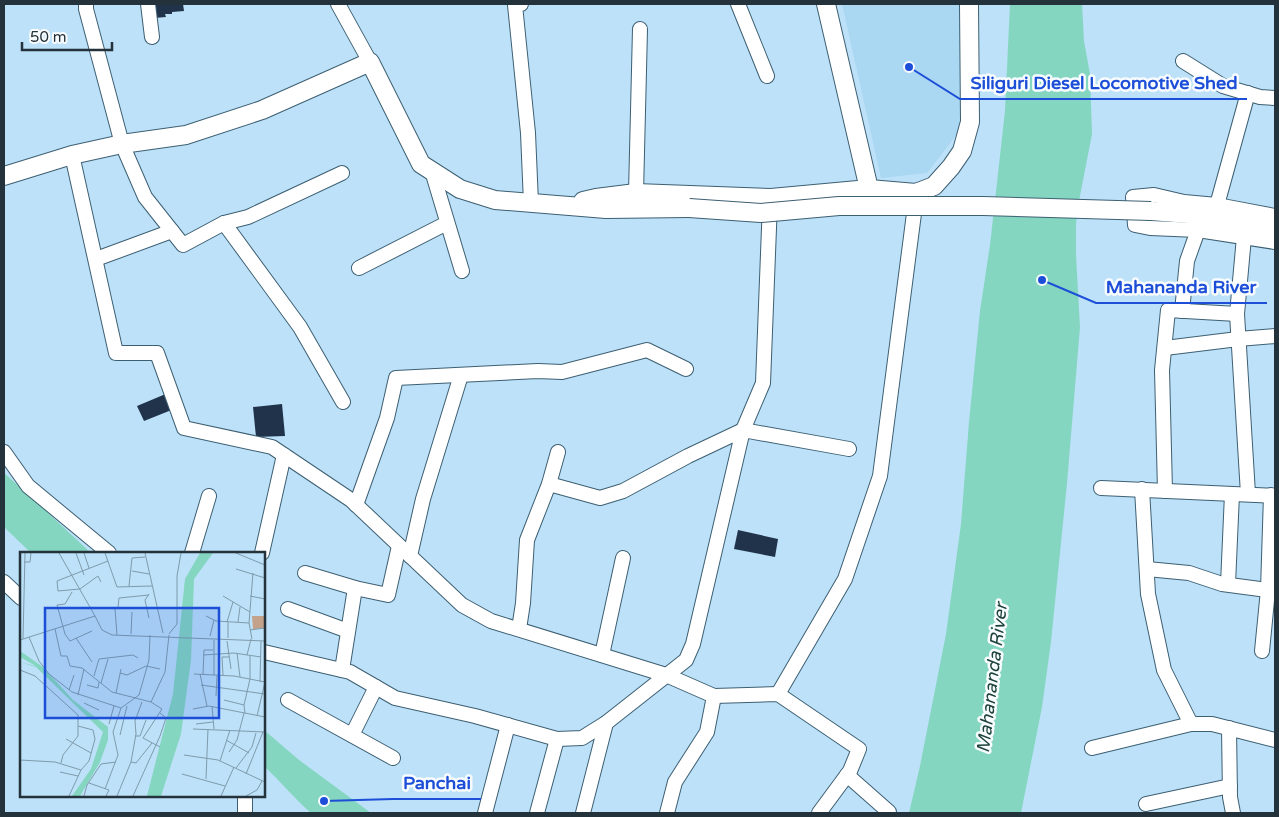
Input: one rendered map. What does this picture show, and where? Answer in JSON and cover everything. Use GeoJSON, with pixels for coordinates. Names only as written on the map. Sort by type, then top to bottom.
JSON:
{"type":"FeatureCollection","features":[{"type":"Feature","properties":{"kind":"street"},"geometry":{"type":"LineString","coordinates":[[86,4],[122,144],[145,197],[183,245],[224,223],[248,216],[342,173]]}},
{"type":"Feature","properties":{"kind":"street"},"geometry":{"type":"LineString","coordinates":[[148,4],[152,37]]}},
{"type":"Feature","properties":{"kind":"street"},"geometry":{"type":"LineString","coordinates":[[338,4],[370,62],[420,164],[460,189],[494,200],[606,209],[689,208],[761,213],[839,206],[983,206],[1151,211],[1189,214],[1275,227]]}},
{"type":"Feature","properties":{"kind":"street"},"geometry":{"type":"LineString","coordinates":[[521,4],[515,5],[528,133],[531,203]]}},
{"type":"Feature","properties":{"kind":"street"},"geometry":{"type":"LineString","coordinates":[[738,4],[767,76]]}},
{"type":"Feature","properties":{"kind":"street"},"geometry":{"type":"LineString","coordinates":[[826,4],[868,190]]}},
{"type":"Feature","properties":{"kind":"street"},"geometry":{"type":"LineString","coordinates":[[566,206],[596,198],[636,193],[771,198],[868,190],[916,193],[934,186],[962,151],[970,122],[969,4]]}},
{"type":"Feature","properties":{"kind":"street"},"geometry":{"type":"LineString","coordinates":[[636,193],[640,29]]}},
{"type":"Feature","properties":{"kind":"street"},"geometry":{"type":"LineString","coordinates":[[1183,61],[1223,86],[1260,97],[1275,98]]}},
{"type":"Feature","properties":{"kind":"street"},"geometry":{"type":"LineString","coordinates":[[4,176],[72,155],[122,144],[186,135],[262,110],[370,62]]}},
{"type":"Feature","properties":{"kind":"street"},"geometry":{"type":"LineString","coordinates":[[1217,205],[1248,93]]}},
{"type":"Feature","properties":{"kind":"street"},"geometry":{"type":"LineString","coordinates":[[72,155],[116,353],[157,353],[184,428],[272,447],[351,500],[462,605],[491,621],[666,675],[714,696],[778,694],[859,749],[850,771],[819,813]]}},
{"type":"Feature","properties":{"kind":"street"},"geometry":{"type":"LineString","coordinates":[[432,171],[462,272]]}},
{"type":"Feature","properties":{"kind":"street"},"geometry":{"type":"LineString","coordinates":[[778,694],[845,579],[880,476],[916,193]]}},
{"type":"Feature","properties":{"kind":"street"},"geometry":{"type":"LineString","coordinates":[[1275,216],[1217,205],[1184,202],[1154,195],[1133,197],[1135,225],[1150,228],[1198,230],[1275,242]]}},
{"type":"Feature","properties":{"kind":"street"},"geometry":{"type":"LineString","coordinates":[[265,652],[350,672],[395,698],[474,716],[557,739],[582,738],[606,723],[686,660],[693,644],[743,430],[763,383],[771,198]]}},
{"type":"Feature","properties":{"kind":"street"},"geometry":{"type":"LineString","coordinates":[[224,223],[300,327],[343,402]]}},
{"type":"Feature","properties":{"kind":"street"},"geometry":{"type":"LineString","coordinates":[[359,268],[447,223]]}},
{"type":"Feature","properties":{"kind":"street"},"geometry":{"type":"LineString","coordinates":[[1182,311],[1187,261],[1198,230]]}},
{"type":"Feature","properties":{"kind":"street"},"geometry":{"type":"LineString","coordinates":[[96,259],[172,231]]}},
{"type":"Feature","properties":{"kind":"street"},"geometry":{"type":"LineString","coordinates":[[1244,237],[1237,314],[1248,494]]}},
{"type":"Feature","properties":{"kind":"street"},"geometry":{"type":"LineString","coordinates":[[1165,491],[1162,370],[1168,310],[1237,314]]}},
{"type":"Feature","properties":{"kind":"street"},"geometry":{"type":"LineString","coordinates":[[1165,348],[1275,336]]}},
{"type":"Feature","properties":{"kind":"street"},"geometry":{"type":"LineString","coordinates":[[356,505],[387,418],[396,378],[538,371],[562,372],[647,350],[686,369]]}},
{"type":"Feature","properties":{"kind":"street"},"geometry":{"type":"LineString","coordinates":[[410,556],[423,499],[461,375]]}},
{"type":"Feature","properties":{"kind":"street"},"geometry":{"type":"LineString","coordinates":[[549,484],[600,498],[624,491],[688,456],[743,430],[849,449]]}},
{"type":"Feature","properties":{"kind":"street"},"geometry":{"type":"LineString","coordinates":[[4,452],[28,486],[108,552]]}},
{"type":"Feature","properties":{"kind":"street"},"geometry":{"type":"LineString","coordinates":[[519,629],[523,603],[527,540],[549,484],[558,452]]}},
{"type":"Feature","properties":{"kind":"street"},"geometry":{"type":"LineString","coordinates":[[262,552],[284,455]]}},
{"type":"Feature","properties":{"kind":"street"},"geometry":{"type":"LineString","coordinates":[[1101,488],[1273,496],[1271,590],[1262,652]]}},
{"type":"Feature","properties":{"kind":"street"},"geometry":{"type":"LineString","coordinates":[[1142,490],[1148,594],[1164,670],[1190,724]]}},
{"type":"Feature","properties":{"kind":"street"},"geometry":{"type":"LineString","coordinates":[[1228,584],[1232,494]]}},
{"type":"Feature","properties":{"kind":"street"},"geometry":{"type":"LineString","coordinates":[[192,552],[209,496]]}},
{"type":"Feature","properties":{"kind":"street"},"geometry":{"type":"LineString","coordinates":[[306,573],[355,588],[388,595],[400,546]]}},
{"type":"Feature","properties":{"kind":"street"},"geometry":{"type":"LineString","coordinates":[[602,655],[623,558]]}},
{"type":"Feature","properties":{"kind":"street"},"geometry":{"type":"LineString","coordinates":[[1147,569],[1189,573],[1228,584],[1271,590]]}},
{"type":"Feature","properties":{"kind":"street"},"geometry":{"type":"LineString","coordinates":[[4,582],[20,597]]}},
{"type":"Feature","properties":{"kind":"street"},"geometry":{"type":"LineString","coordinates":[[342,670],[355,588]]}},
{"type":"Feature","properties":{"kind":"street"},"geometry":{"type":"LineString","coordinates":[[288,609],[348,631]]}},
{"type":"Feature","properties":{"kind":"street"},"geometry":{"type":"LineString","coordinates":[[352,735],[376,687]]}},
{"type":"Feature","properties":{"kind":"street"},"geometry":{"type":"LineString","coordinates":[[668,813],[675,782],[707,732],[714,696]]}},
{"type":"Feature","properties":{"kind":"street"},"geometry":{"type":"LineString","coordinates":[[288,700],[393,758]]}},
{"type":"Feature","properties":{"kind":"street"},"geometry":{"type":"LineString","coordinates":[[583,813],[606,723]]}},
{"type":"Feature","properties":{"kind":"street"},"geometry":{"type":"LineString","coordinates":[[1092,748],[1190,724],[1212,724],[1275,740]]}},
{"type":"Feature","properties":{"kind":"street"},"geometry":{"type":"LineString","coordinates":[[485,813],[508,726]]}},
{"type":"Feature","properties":{"kind":"street"},"geometry":{"type":"LineString","coordinates":[[1229,728],[1230,797],[1233,813]]}},
{"type":"Feature","properties":{"kind":"street"},"geometry":{"type":"LineString","coordinates":[[537,813],[557,739]]}},
{"type":"Feature","properties":{"kind":"street"},"geometry":{"type":"LineString","coordinates":[[847,775],[889,813]]}},
{"type":"Feature","properties":{"kind":"street"},"geometry":{"type":"LineString","coordinates":[[1146,804],[1230,786]]}},
{"type":"Feature","properties":{"kind":"street"},"geometry":{"type":"LineString","coordinates":[[245,797],[245,813]]}},
{"type":"Feature","properties":{"kind":"shaded area"},"geometry":{"type":"Polygon","coordinates":[[[842,4],[963,4],[961,129],[927,173],[881,178],[842,4]]]}},
{"type":"Feature","properties":{"kind":"water"},"geometry":{"type":"Polygon","coordinates":[[[1010,4],[1082,4],[1084,41],[1090,74],[1092,134],[1076,224],[1080,327],[1051,642],[1042,707],[1021,813],[909,813],[946,634],[961,524],[980,311],[990,245],[1005,111],[1010,4]]]}},
{"type":"Feature","properties":{"kind":"water"},"geometry":{"type":"Polygon","coordinates":[[[4,473],[90,552],[30,552],[4,527],[4,473]]]}},
{"type":"Feature","properties":{"kind":"water"},"geometry":{"type":"Polygon","coordinates":[[[265,731],[299,760],[371,813],[311,813],[265,767],[265,731]]]}},
{"type":"Feature","properties":{"kind":"building"},"geometry":{"type":"Polygon","coordinates":[[[153,4],[183,4],[184,11],[165,14],[166,17],[154,18],[153,4]]]}},
{"type":"Feature","properties":{"kind":"building"},"geometry":{"type":"Polygon","coordinates":[[[168,393],[174,409],[144,421],[137,406],[168,393]]]}},
{"type":"Feature","properties":{"kind":"building"},"geometry":{"type":"Polygon","coordinates":[[[282,404],[285,436],[256,437],[253,407],[282,404]]]}},
{"type":"Feature","properties":{"kind":"building"},"geometry":{"type":"Polygon","coordinates":[[[738,530],[778,539],[775,557],[734,549],[738,530]]]}},
{"type":"Feature","properties":{"kind":"place","name":"Siliguri Diesel Locomotive Shed"},"geometry":{"type":"Point","coordinates":[909,67]}},
{"type":"Feature","properties":{"kind":"place","name":"Mahananda River"},"geometry":{"type":"Point","coordinates":[1042,280]}},
{"type":"Feature","properties":{"kind":"place","name":"Panchai"},"geometry":{"type":"Point","coordinates":[324,801]}}]}
